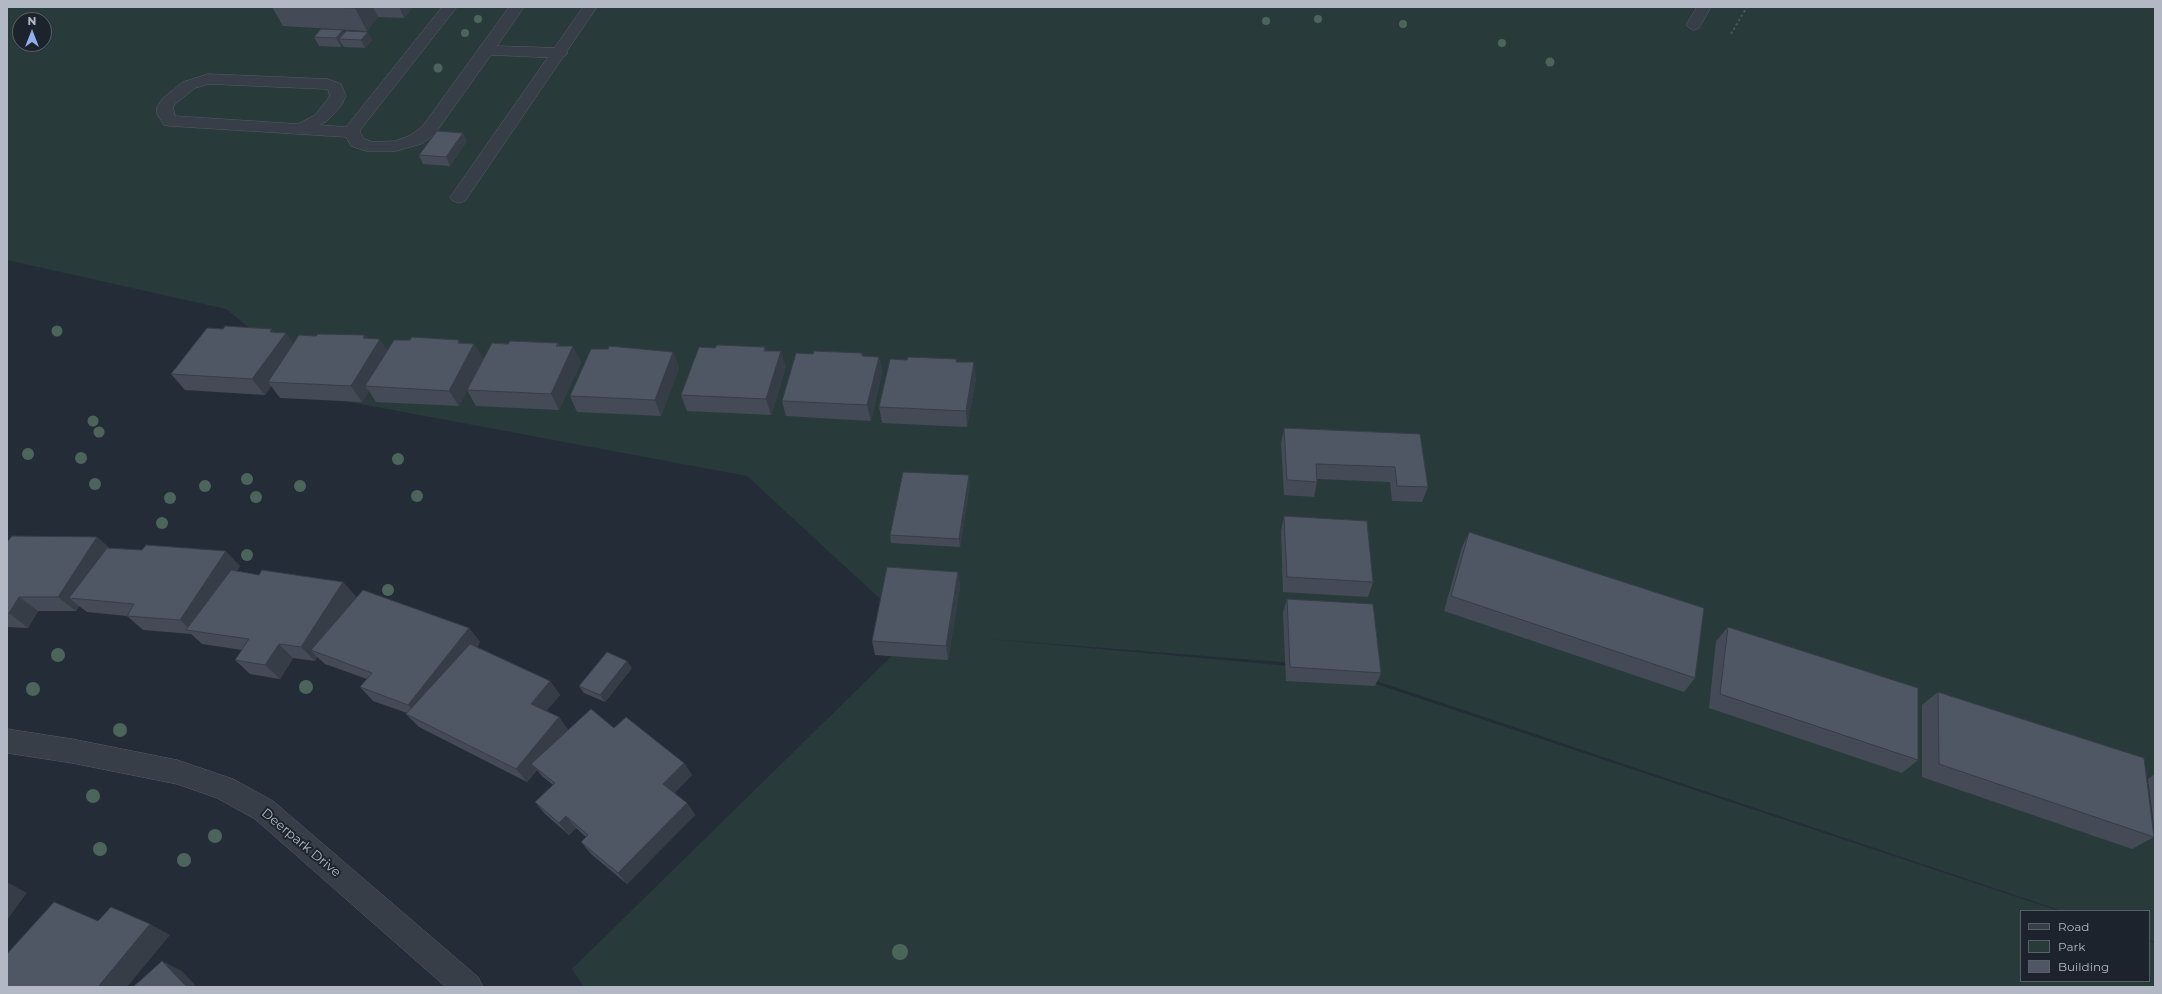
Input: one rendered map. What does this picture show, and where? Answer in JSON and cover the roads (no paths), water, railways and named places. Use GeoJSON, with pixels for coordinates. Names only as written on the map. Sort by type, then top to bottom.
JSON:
{"type":"FeatureCollection","features":[{"type":"Feature","properties":{"kind":"street"},"geometry":{"type":"LineString","coordinates":[[352,132],[450,7]]}},
{"type":"Feature","properties":{"kind":"street"},"geometry":{"type":"LineString","coordinates":[[352,132],[357,142],[372,147],[396,146],[415,140],[428,131],[517,7]]}},
{"type":"Feature","properties":{"kind":"street"},"geometry":{"type":"LineString","coordinates":[[459,197],[560,53],[590,7]]}},
{"type":"Feature","properties":{"kind":"street"},"geometry":{"type":"LineString","coordinates":[[1694,25],[1704,7]]}},
{"type":"Feature","properties":{"kind":"street"},"geometry":{"type":"LineString","coordinates":[[486,50],[560,53]]}},
{"type":"Feature","properties":{"kind":"street"},"geometry":{"type":"LineString","coordinates":[[301,129],[321,118],[335,103],[338,96],[335,87],[328,84],[208,80],[182,90],[165,107],[165,114],[170,121],[301,129],[352,132]]}},
{"type":"Feature","properties":{"kind":"street","name":"Deerpark Drive"},"geometry":{"type":"LineString","coordinates":[[7,741],[72,751],[177,772],[224,788],[264,810],[468,987]]}}]}
